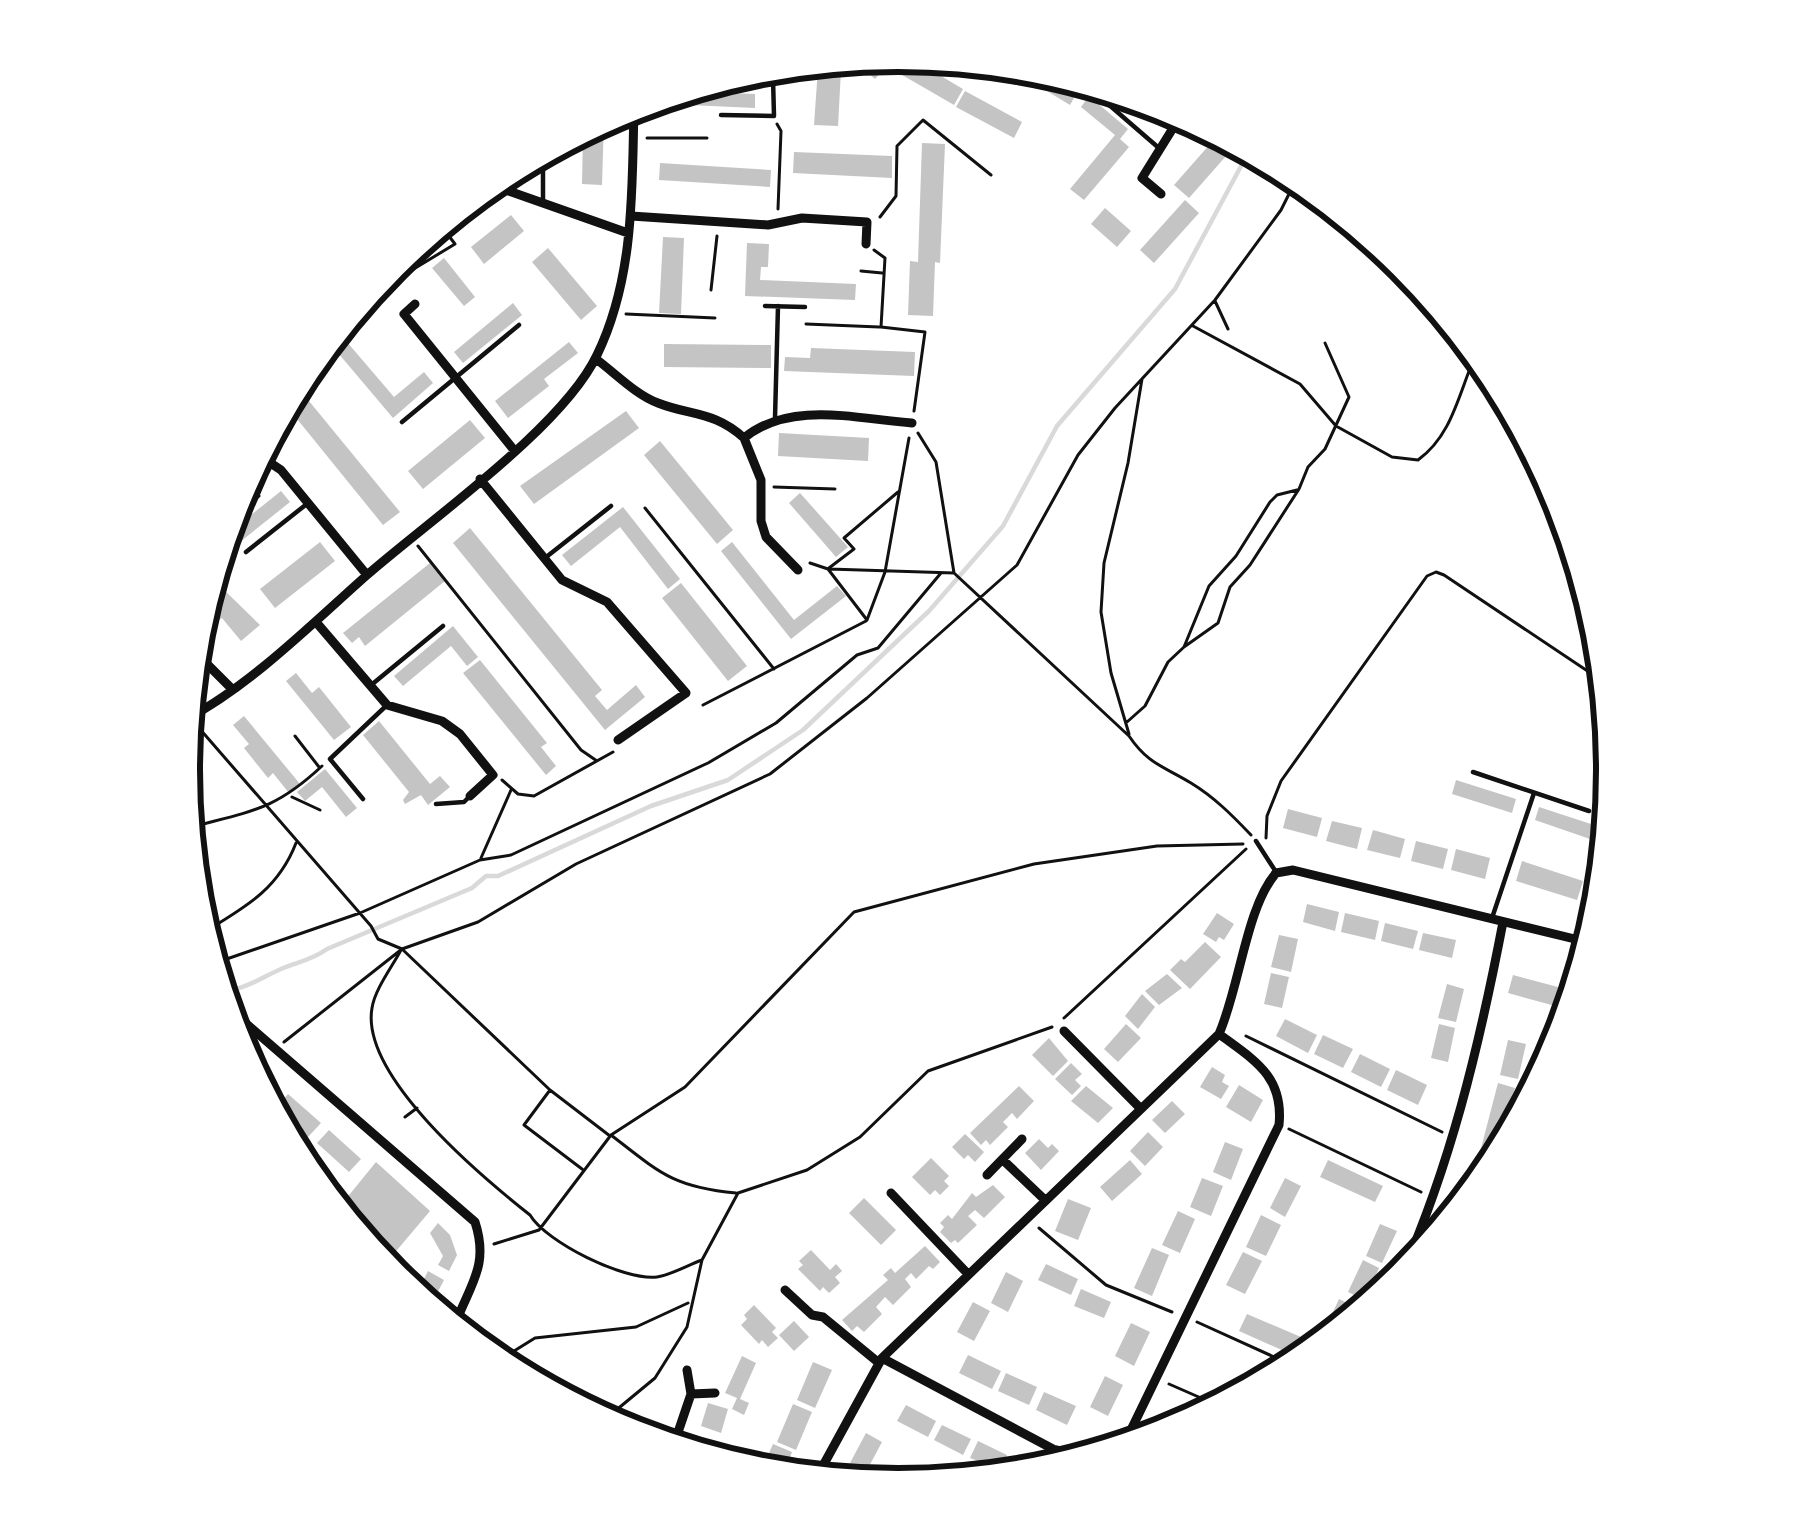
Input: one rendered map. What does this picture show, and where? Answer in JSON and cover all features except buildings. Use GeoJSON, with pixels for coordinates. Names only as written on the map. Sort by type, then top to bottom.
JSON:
{"type":"FeatureCollection","features":[{"type":"Feature","properties":{"kind":"street"},"geometry":{"type":"LineString","coordinates":[[203,708],[316,622],[514,450],[560,406],[596,359],[612,314],[632,216],[633,124]]}},
{"type":"Feature","properties":{"kind":"street"},"geometry":{"type":"LineString","coordinates":[[1161,194],[1142,178],[1173,128]]}},
{"type":"Feature","properties":{"kind":"street"},"geometry":{"type":"LineString","coordinates":[[509,191],[628,233]]}},
{"type":"Feature","properties":{"kind":"street"},"geometry":{"type":"LineString","coordinates":[[632,216],[717,222],[777,223],[802,218],[867,222],[866,244]]}},
{"type":"Feature","properties":{"kind":"street"},"geometry":{"type":"LineString","coordinates":[[415,304],[404,314],[514,450]]}},
{"type":"Feature","properties":{"kind":"street"},"geometry":{"type":"LineString","coordinates":[[596,359],[653,401],[698,411],[729,424],[744,438],[754,457],[766,537],[798,569]]}},
{"type":"Feature","properties":{"kind":"street"},"geometry":{"type":"LineString","coordinates":[[744,438],[775,418],[912,423]]}},
{"type":"Feature","properties":{"kind":"street"},"geometry":{"type":"LineString","coordinates":[[271,463],[367,575]]}},
{"type":"Feature","properties":{"kind":"street"},"geometry":{"type":"LineString","coordinates":[[480,479],[562,580],[608,602],[686,693],[618,740]]}},
{"type":"Feature","properties":{"kind":"street"},"geometry":{"type":"LineString","coordinates":[[316,622],[387,705],[442,722],[460,734],[493,775],[470,796]]}},
{"type":"Feature","properties":{"kind":"street"},"geometry":{"type":"LineString","coordinates":[[208,665],[231,688]]}},
{"type":"Feature","properties":{"kind":"street"},"geometry":{"type":"LineString","coordinates":[[824,1464],[881,1360],[1221,1029],[1234,1001],[1261,891],[1276,873],[1293,870],[1576,939]]}},
{"type":"Feature","properties":{"kind":"street"},"geometry":{"type":"LineString","coordinates":[[1423,1230],[1454,1138],[1483,1024],[1497,921]]}},
{"type":"Feature","properties":{"kind":"street"},"geometry":{"type":"LineString","coordinates":[[1132,1428],[1279,1125],[1277,1087],[1221,1029]]}},
{"type":"Feature","properties":{"kind":"street"},"geometry":{"type":"LineString","coordinates":[[251,1030],[475,1222],[483,1247],[477,1277],[460,1313]]}},
{"type":"Feature","properties":{"kind":"street"},"geometry":{"type":"LineString","coordinates":[[1064,1031],[1141,1109]]}},
{"type":"Feature","properties":{"kind":"street"},"geometry":{"type":"LineString","coordinates":[[987,1175],[1022,1139]]}},
{"type":"Feature","properties":{"kind":"street"},"geometry":{"type":"LineString","coordinates":[[1003,1160],[1045,1200]]}},
{"type":"Feature","properties":{"kind":"street"},"geometry":{"type":"LineString","coordinates":[[891,1193],[968,1274]]}},
{"type":"Feature","properties":{"kind":"street"},"geometry":{"type":"LineString","coordinates":[[785,1290],[812,1315],[823,1317],[881,1360],[1056,1450]]}},
{"type":"Feature","properties":{"kind":"street"},"geometry":{"type":"LineString","coordinates":[[678,1432],[691,1394],[687,1370]]}},
{"type":"Feature","properties":{"kind":"street"},"geometry":{"type":"LineString","coordinates":[[691,1394],[716,1393]]}},
{"type":"Feature","properties":{"kind":"lane"},"geometry":{"type":"LineString","coordinates":[[721,115],[774,116],[773,83]]}},
{"type":"Feature","properties":{"kind":"lane"},"geometry":{"type":"LineString","coordinates":[[1109,105],[1160,149]]}},
{"type":"Feature","properties":{"kind":"lane"},"geometry":{"type":"LineString","coordinates":[[543,170],[543,203]]}},
{"type":"Feature","properties":{"kind":"lane"},"geometry":{"type":"LineString","coordinates":[[765,306],[805,307]]}},
{"type":"Feature","properties":{"kind":"lane"},"geometry":{"type":"LineString","coordinates":[[775,418],[778,306]]}},
{"type":"Feature","properties":{"kind":"lane"},"geometry":{"type":"LineString","coordinates":[[402,422],[519,325]]}},
{"type":"Feature","properties":{"kind":"lane"},"geometry":{"type":"LineString","coordinates":[[246,552],[308,503]]}},
{"type":"Feature","properties":{"kind":"lane"},"geometry":{"type":"LineString","coordinates":[[545,558],[611,506]]}},
{"type":"Feature","properties":{"kind":"lane"},"geometry":{"type":"LineString","coordinates":[[370,686],[442,626]]}},
{"type":"Feature","properties":{"kind":"lane"},"geometry":{"type":"LineString","coordinates":[[363,799],[330,759],[387,705]]}},
{"type":"Feature","properties":{"kind":"lane"},"geometry":{"type":"LineString","coordinates":[[1473,772],[1589,811]]}},
{"type":"Feature","properties":{"kind":"lane"},"geometry":{"type":"LineString","coordinates":[[1497,921],[1534,793]]}},
{"type":"Feature","properties":{"kind":"lane"},"geometry":{"type":"LineString","coordinates":[[436,804],[464,802],[470,796]]}},
{"type":"Feature","properties":{"kind":"lane"},"geometry":{"type":"LineString","coordinates":[[1254,842],[1276,873]]}},
{"type":"Feature","properties":{"kind":"path"},"geometry":{"type":"LineString","coordinates":[[774,116],[781,131],[777,223]]}},
{"type":"Feature","properties":{"kind":"path"},"geometry":{"type":"LineString","coordinates":[[867,222],[882,216],[896,196],[897,146],[923,120],[991,175]]}},
{"type":"Feature","properties":{"kind":"path"},"geometry":{"type":"LineString","coordinates":[[633,138],[707,138]]}},
{"type":"Feature","properties":{"kind":"path"},"geometry":{"type":"LineString","coordinates":[[273,1049],[402,949],[478,922],[576,864],[770,774],[867,698],[1017,565],[1078,455],[1215,300],[1290,192]]}},
{"type":"Feature","properties":{"kind":"path"},"geometry":{"type":"LineString","coordinates":[[711,290],[717,222]]}},
{"type":"Feature","properties":{"kind":"path"},"geometry":{"type":"LineString","coordinates":[[412,270],[455,244],[449,236]]}},
{"type":"Feature","properties":{"kind":"path"},"geometry":{"type":"LineString","coordinates":[[866,244],[884,258],[881,327]]}},
{"type":"Feature","properties":{"kind":"path"},"geometry":{"type":"LineString","coordinates":[[861,272],[884,273]]}},
{"type":"Feature","properties":{"kind":"path"},"geometry":{"type":"LineString","coordinates":[[1215,300],[1228,329]]}},
{"type":"Feature","properties":{"kind":"path"},"geometry":{"type":"LineString","coordinates":[[612,314],[715,318]]}},
{"type":"Feature","properties":{"kind":"path"},"geometry":{"type":"LineString","coordinates":[[703,704],[867,620],[885,572],[925,332],[806,324]]}},
{"type":"Feature","properties":{"kind":"path"},"geometry":{"type":"LineString","coordinates":[[1192,325],[1300,384],[1336,426],[1392,457],[1418,460],[1444,435],[1469,368]]}},
{"type":"Feature","properties":{"kind":"path"},"geometry":{"type":"LineString","coordinates":[[1126,723],[1145,706],[1168,662],[1218,623],[1230,586],[1250,566],[1299,489],[1308,466],[1325,449],[1349,397],[1325,343]]}},
{"type":"Feature","properties":{"kind":"path"},"geometry":{"type":"LineString","coordinates":[[1129,736],[1111,673],[1101,612],[1104,563],[1142,378]]}},
{"type":"Feature","properties":{"kind":"path"},"geometry":{"type":"LineString","coordinates":[[912,423],[936,462],[954,573],[1129,736],[1145,759],[1228,810],[1254,842]]}},
{"type":"Feature","properties":{"kind":"path"},"geometry":{"type":"LineString","coordinates":[[760,486],[836,489]]}},
{"type":"Feature","properties":{"kind":"path"},"geometry":{"type":"LineString","coordinates":[[1184,647],[1209,586],[1236,556],[1270,502],[1299,489]]}},
{"type":"Feature","properties":{"kind":"path"},"geometry":{"type":"LineString","coordinates":[[827,569],[854,549],[844,538],[899,491]]}},
{"type":"Feature","properties":{"kind":"path"},"geometry":{"type":"LineString","coordinates":[[256,499],[260,496]]}},
{"type":"Feature","properties":{"kind":"path"},"geometry":{"type":"LineString","coordinates":[[646,508],[774,669]]}},
{"type":"Feature","properties":{"kind":"path"},"geometry":{"type":"LineString","coordinates":[[411,537],[581,750],[597,761]]}},
{"type":"Feature","properties":{"kind":"path"},"geometry":{"type":"LineString","coordinates":[[798,569],[812,562],[818,569],[954,573]]}},
{"type":"Feature","properties":{"kind":"path"},"geometry":{"type":"LineString","coordinates":[[827,569],[867,620]]}},
{"type":"Feature","properties":{"kind":"path"},"geometry":{"type":"LineString","coordinates":[[227,959],[360,913],[480,860],[512,855],[708,763],[776,723],[856,655],[878,648],[941,573]]}},
{"type":"Feature","properties":{"kind":"path"},"geometry":{"type":"LineString","coordinates":[[1265,853],[1267,816],[1281,781],[1427,576],[1444,575],[1590,672]]}},
{"type":"Feature","properties":{"kind":"path"},"geometry":{"type":"LineString","coordinates":[[202,731],[378,939],[402,949],[550,1090],[665,1178],[693,1189],[738,1193],[807,1170],[860,1138],[928,1071],[1056,1025],[1254,842]]}},
{"type":"Feature","properties":{"kind":"path"},"geometry":{"type":"LineString","coordinates":[[295,736],[320,768]]}},
{"type":"Feature","properties":{"kind":"path"},"geometry":{"type":"LineString","coordinates":[[493,775],[526,797],[534,796],[615,751],[618,740]]}},
{"type":"Feature","properties":{"kind":"path"},"geometry":{"type":"LineString","coordinates":[[203,824],[290,796],[330,759]]}},
{"type":"Feature","properties":{"kind":"path"},"geometry":{"type":"LineString","coordinates":[[480,860],[512,788]]}},
{"type":"Feature","properties":{"kind":"path"},"geometry":{"type":"LineString","coordinates":[[290,796],[320,810]]}},
{"type":"Feature","properties":{"kind":"path"},"geometry":{"type":"LineString","coordinates":[[218,924],[262,896],[286,868],[296,841]]}},
{"type":"Feature","properties":{"kind":"path"},"geometry":{"type":"LineString","coordinates":[[483,1247],[539,1230],[611,1135],[685,1087],[854,912],[1034,864],[1157,846],[1254,842]]}},
{"type":"Feature","properties":{"kind":"path"},"geometry":{"type":"LineString","coordinates":[[402,949],[372,1006],[373,1040],[434,1133],[530,1215],[539,1230],[607,1267],[656,1277],[702,1260]]}},
{"type":"Feature","properties":{"kind":"path"},"geometry":{"type":"LineString","coordinates":[[1221,1029],[1454,1138]]}},
{"type":"Feature","properties":{"kind":"path"},"geometry":{"type":"LineString","coordinates":[[550,1090],[524,1124],[584,1171]]}},
{"type":"Feature","properties":{"kind":"path"},"geometry":{"type":"LineString","coordinates":[[405,1118],[417,1108]]}},
{"type":"Feature","properties":{"kind":"path"},"geometry":{"type":"LineString","coordinates":[[1279,1125],[1434,1198]]}},
{"type":"Feature","properties":{"kind":"path"},"geometry":{"type":"LineString","coordinates":[[618,1409],[656,1378],[687,1327],[702,1260],[738,1193]]}},
{"type":"Feature","properties":{"kind":"path"},"geometry":{"type":"LineString","coordinates":[[1027,1217],[1106,1285],[1275,1357]]}},
{"type":"Feature","properties":{"kind":"path"},"geometry":{"type":"LineString","coordinates":[[513,1351],[536,1337],[636,1327],[689,1302]]}},
{"type":"Feature","properties":{"kind":"path"},"geometry":{"type":"LineString","coordinates":[[1156,1378],[1202,1398]]}},
{"type":"Feature","properties":{"kind":"waterway"},"geometry":{"type":"LineString","coordinates":[[236,989],[472,888],[486,876],[498,876],[651,806],[728,780],[803,730],[929,611],[1003,526],[1057,426],[1175,289],[1243,163]]}}]}
